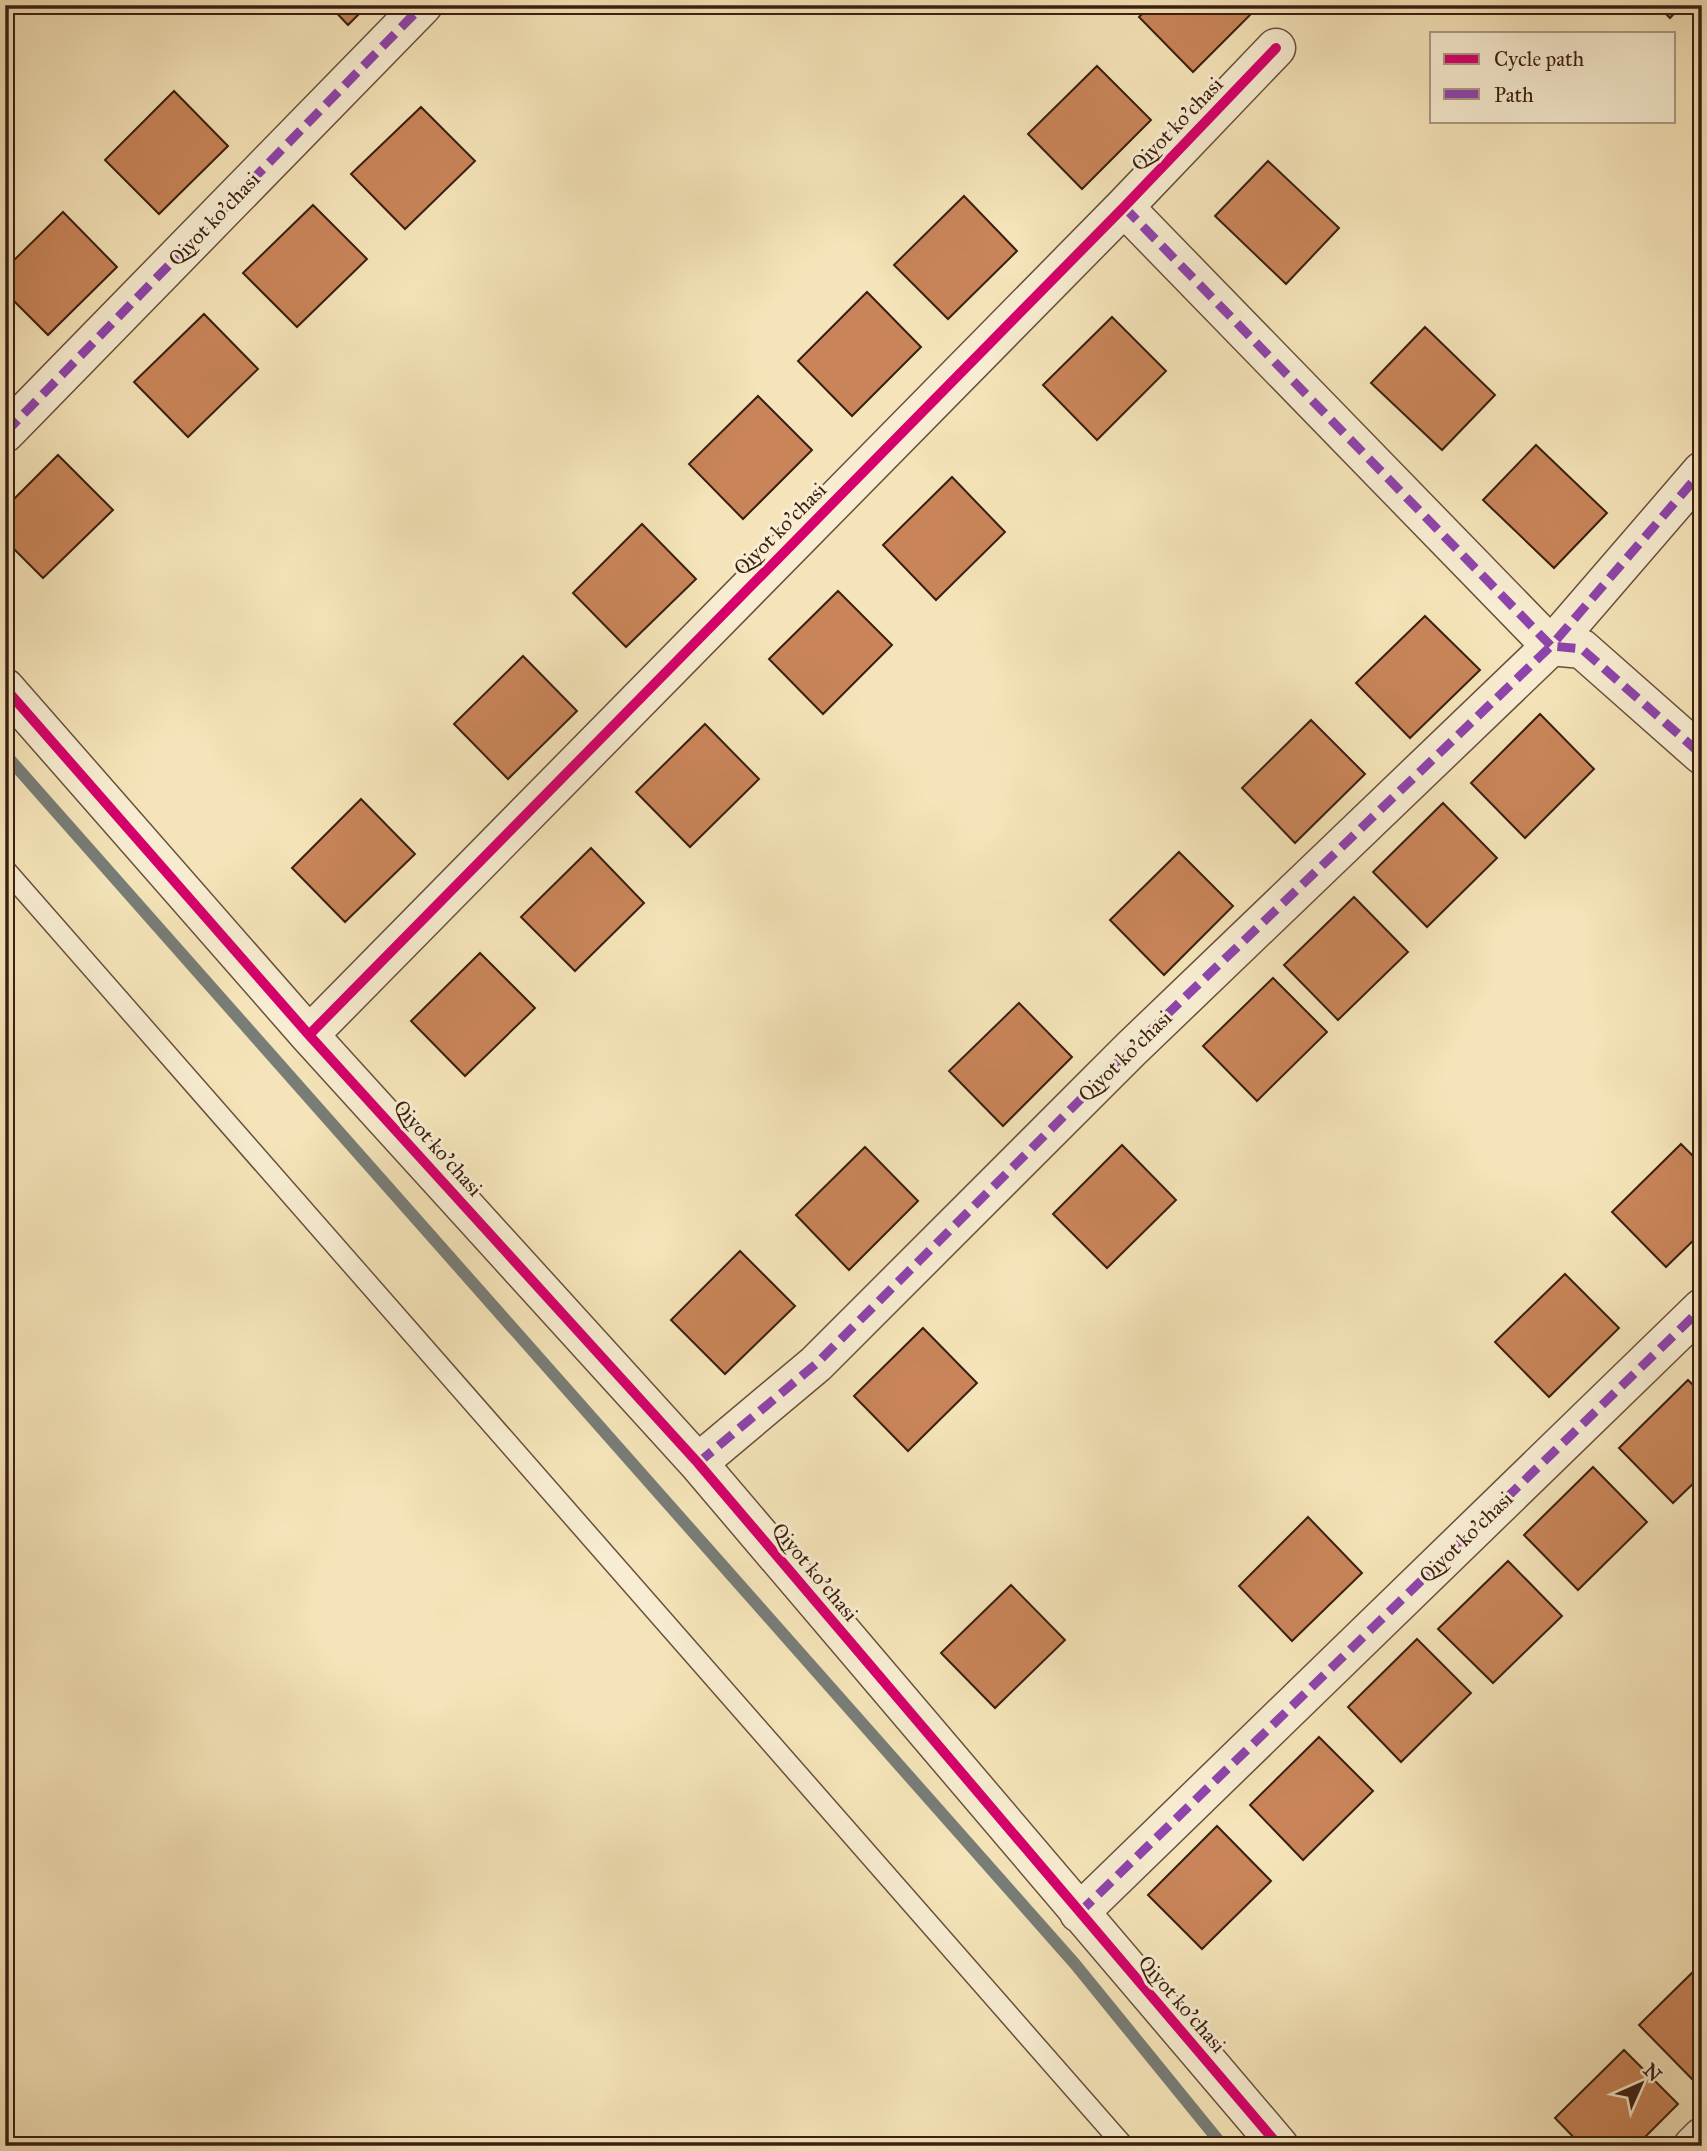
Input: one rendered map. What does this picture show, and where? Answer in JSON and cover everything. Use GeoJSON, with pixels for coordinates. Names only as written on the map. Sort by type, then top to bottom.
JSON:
{"type":"FeatureCollection","features":[{"type":"Feature","properties":{"kind":"street","name":"Qiyot ko'chasi"},"geometry":{"type":"LineString","coordinates":[[5,433],[423,5]]}},
{"type":"Feature","properties":{"kind":"street","name":"Qiyot ko'chasi"},"geometry":{"type":"LineString","coordinates":[[309,1035],[1124,208],[1276,48]]}},
{"type":"Feature","properties":{"kind":"street"},"geometry":{"type":"LineString","coordinates":[[1124,208],[1551,646],[1582,649],[1702,755]]}},
{"type":"Feature","properties":{"kind":"street","name":"Qiyot ko'chasi"},"geometry":{"type":"LineString","coordinates":[[698,1463],[816,1364],[1131,1049],[1551,646],[1702,471]]}},
{"type":"Feature","properties":{"kind":"street","name":"Qiyot ko'chasi"},"geometry":{"type":"LineString","coordinates":[[5,688],[309,1035],[698,1463],[1279,2146]]}},
{"type":"Feature","properties":{"kind":"street","name":"Qiyot ko'chasi"},"geometry":{"type":"LineString","coordinates":[[1079,1913],[1702,1308]]}},
{"type":"Feature","properties":{"kind":"street"},"geometry":{"type":"LineString","coordinates":[[1693,2146],[1702,2137]]}},
{"type":"Feature","properties":{"kind":"lane"},"geometry":{"type":"LineString","coordinates":[[5,869],[1124,2146]]}},
{"type":"Feature","properties":{"kind":"building"},"geometry":{"type":"Polygon","coordinates":[[[329,5],[368,5],[348,25],[329,5]]]}},
{"type":"Feature","properties":{"kind":"building"},"geometry":{"type":"Polygon","coordinates":[[[1151,5],[1260,5],[1193,72],[1139,17],[1151,5]]]}},
{"type":"Feature","properties":{"kind":"building"},"geometry":{"type":"Polygon","coordinates":[[[1657,5],[1682,5],[1670,18],[1657,5]]]}},
{"type":"Feature","properties":{"kind":"building"},"geometry":{"type":"Polygon","coordinates":[[[1097,66],[1151,120],[1082,189],[1028,134],[1097,66]]]}},
{"type":"Feature","properties":{"kind":"building"},"geometry":{"type":"Polygon","coordinates":[[[174,91],[228,146],[159,214],[105,160],[174,91]]]}},
{"type":"Feature","properties":{"kind":"building"},"geometry":{"type":"Polygon","coordinates":[[[421,107],[475,161],[405,229],[351,174],[421,107]]]}},
{"type":"Feature","properties":{"kind":"building"},"geometry":{"type":"Polygon","coordinates":[[[1268,161],[1339,228],[1286,284],[1215,216],[1268,161]]]}},
{"type":"Feature","properties":{"kind":"building"},"geometry":{"type":"Polygon","coordinates":[[[964,196],[1017,251],[948,319],[894,265],[964,196]]]}},
{"type":"Feature","properties":{"kind":"building"},"geometry":{"type":"Polygon","coordinates":[[[313,205],[367,259],[297,327],[243,273],[313,205]]]}},
{"type":"Feature","properties":{"kind":"building"},"geometry":{"type":"Polygon","coordinates":[[[63,212],[117,267],[48,335],[5,292],[5,269],[63,212]]]}},
{"type":"Feature","properties":{"kind":"building"},"geometry":{"type":"Polygon","coordinates":[[[867,292],[921,347],[852,416],[798,361],[867,292]]]}},
{"type":"Feature","properties":{"kind":"building"},"geometry":{"type":"Polygon","coordinates":[[[204,314],[258,369],[188,437],[134,382],[204,314]]]}},
{"type":"Feature","properties":{"kind":"building"},"geometry":{"type":"Polygon","coordinates":[[[1112,317],[1166,371],[1097,440],[1043,385],[1112,317]]]}},
{"type":"Feature","properties":{"kind":"building"},"geometry":{"type":"Polygon","coordinates":[[[1425,327],[1495,395],[1442,450],[1371,383],[1425,327]]]}},
{"type":"Feature","properties":{"kind":"building"},"geometry":{"type":"Polygon","coordinates":[[[758,396],[812,450],[743,519],[689,464],[758,396]]]}},
{"type":"Feature","properties":{"kind":"building"},"geometry":{"type":"Polygon","coordinates":[[[1536,445],[1607,513],[1554,568],[1483,500],[1536,445]]]}},
{"type":"Feature","properties":{"kind":"building"},"geometry":{"type":"Polygon","coordinates":[[[58,455],[113,510],[43,578],[5,540],[5,508],[58,455]]]}},
{"type":"Feature","properties":{"kind":"building"},"geometry":{"type":"Polygon","coordinates":[[[952,477],[1005,532],[936,600],[883,545],[952,477]]]}},
{"type":"Feature","properties":{"kind":"building"},"geometry":{"type":"Polygon","coordinates":[[[642,524],[696,579],[626,647],[573,593],[642,524]]]}},
{"type":"Feature","properties":{"kind":"building"},"geometry":{"type":"Polygon","coordinates":[[[838,591],[892,645],[823,714],[769,659],[838,591]]]}},
{"type":"Feature","properties":{"kind":"building"},"geometry":{"type":"Polygon","coordinates":[[[1702,605],[1702,620],[1694,613],[1702,605]]]}},
{"type":"Feature","properties":{"kind":"building"},"geometry":{"type":"Polygon","coordinates":[[[1425,616],[1480,670],[1410,738],[1356,683],[1425,616]]]}},
{"type":"Feature","properties":{"kind":"building"},"geometry":{"type":"Polygon","coordinates":[[[523,656],[577,711],[508,779],[454,724],[523,656]]]}},
{"type":"Feature","properties":{"kind":"building"},"geometry":{"type":"Polygon","coordinates":[[[1540,714],[1594,769],[1525,838],[1471,783],[1540,714]]]}},
{"type":"Feature","properties":{"kind":"building"},"geometry":{"type":"Polygon","coordinates":[[[1311,720],[1365,774],[1295,843],[1242,788],[1311,720]]]}},
{"type":"Feature","properties":{"kind":"building"},"geometry":{"type":"Polygon","coordinates":[[[705,724],[759,779],[690,847],[636,792],[705,724]]]}},
{"type":"Feature","properties":{"kind":"building"},"geometry":{"type":"Polygon","coordinates":[[[361,799],[415,854],[345,922],[292,868],[361,799]]]}},
{"type":"Feature","properties":{"kind":"building"},"geometry":{"type":"Polygon","coordinates":[[[1443,803],[1497,858],[1427,927],[1373,872],[1443,803]]]}},
{"type":"Feature","properties":{"kind":"building"},"geometry":{"type":"Polygon","coordinates":[[[591,848],[644,903],[575,971],[521,917],[591,848]]]}},
{"type":"Feature","properties":{"kind":"building"},"geometry":{"type":"Polygon","coordinates":[[[1179,852],[1233,906],[1164,975],[1110,920],[1179,852]]]}},
{"type":"Feature","properties":{"kind":"building"},"geometry":{"type":"Polygon","coordinates":[[[1354,897],[1408,952],[1338,1020],[1284,965],[1354,897]]]}},
{"type":"Feature","properties":{"kind":"building"},"geometry":{"type":"Polygon","coordinates":[[[480,953],[535,1008],[465,1076],[411,1021],[480,953]]]}},
{"type":"Feature","properties":{"kind":"building"},"geometry":{"type":"Polygon","coordinates":[[[1273,978],[1327,1032],[1257,1101],[1203,1046],[1273,978]]]}},
{"type":"Feature","properties":{"kind":"building"},"geometry":{"type":"Polygon","coordinates":[[[1019,1003],[1072,1057],[1003,1126],[949,1071],[1019,1003]]]}},
{"type":"Feature","properties":{"kind":"building"},"geometry":{"type":"Polygon","coordinates":[[[1681,1144],[1702,1165],[1702,1232],[1666,1267],[1612,1212],[1681,1144]]]}},
{"type":"Feature","properties":{"kind":"building"},"geometry":{"type":"Polygon","coordinates":[[[1122,1145],[1176,1200],[1107,1268],[1053,1214],[1122,1145]]]}},
{"type":"Feature","properties":{"kind":"building"},"geometry":{"type":"Polygon","coordinates":[[[865,1147],[918,1201],[849,1270],[796,1215],[865,1147]]]}},
{"type":"Feature","properties":{"kind":"building"},"geometry":{"type":"Polygon","coordinates":[[[740,1251],[795,1306],[725,1374],[671,1320],[740,1251]]]}},
{"type":"Feature","properties":{"kind":"building"},"geometry":{"type":"Polygon","coordinates":[[[1565,1274],[1619,1328],[1549,1397],[1495,1342],[1565,1274]]]}},
{"type":"Feature","properties":{"kind":"building"},"geometry":{"type":"Polygon","coordinates":[[[923,1328],[977,1383],[908,1451],[854,1396],[923,1328]]]}},
{"type":"Feature","properties":{"kind":"building"},"geometry":{"type":"Polygon","coordinates":[[[1688,1380],[1702,1394],[1702,1475],[1673,1503],[1619,1448],[1688,1380]]]}},
{"type":"Feature","properties":{"kind":"building"},"geometry":{"type":"Polygon","coordinates":[[[1593,1467],[1647,1522],[1578,1590],[1524,1535],[1593,1467]]]}},
{"type":"Feature","properties":{"kind":"building"},"geometry":{"type":"Polygon","coordinates":[[[1308,1517],[1362,1573],[1292,1641],[1239,1586],[1308,1517]]]}},
{"type":"Feature","properties":{"kind":"building"},"geometry":{"type":"Polygon","coordinates":[[[1508,1561],[1562,1616],[1493,1683],[1438,1629],[1508,1561]]]}},
{"type":"Feature","properties":{"kind":"building"},"geometry":{"type":"Polygon","coordinates":[[[1011,1585],[1065,1640],[995,1708],[941,1653],[1011,1585]]]}},
{"type":"Feature","properties":{"kind":"building"},"geometry":{"type":"Polygon","coordinates":[[[1417,1639],[1471,1693],[1401,1762],[1348,1707],[1417,1639]]]}},
{"type":"Feature","properties":{"kind":"building"},"geometry":{"type":"Polygon","coordinates":[[[1319,1737],[1373,1791],[1303,1860],[1250,1805],[1319,1737]]]}},
{"type":"Feature","properties":{"kind":"building"},"geometry":{"type":"Polygon","coordinates":[[[1217,1826],[1271,1881],[1202,1949],[1148,1895],[1217,1826]]]}},
{"type":"Feature","properties":{"kind":"building"},"geometry":{"type":"Polygon","coordinates":[[[1702,1963],[1702,2071],[1693,2080],[1639,2025],[1702,1963]]]}},
{"type":"Feature","properties":{"kind":"building"},"geometry":{"type":"Polygon","coordinates":[[[1624,2050],[1678,2104],[1636,2146],[1582,2146],[1555,2118],[1624,2050]]]}},
{"type":"Feature","properties":{"kind":"waterway"},"geometry":{"type":"LineString","coordinates":[[5,754],[1075,1964],[1223,2146]]}},
{"type":"Feature","properties":{"kind":"marked path"},"geometry":{"type":"LineString","coordinates":[[5,433],[423,5]]}},
{"type":"Feature","properties":{"kind":"marked path"},"geometry":{"type":"LineString","coordinates":[[1124,207],[1551,646],[1702,471]]}},
{"type":"Feature","properties":{"kind":"marked path"},"geometry":{"type":"LineString","coordinates":[[698,1463],[816,1364],[1131,1049],[1551,646],[1582,649],[1702,755]]}},
{"type":"Feature","properties":{"kind":"marked path"},"geometry":{"type":"LineString","coordinates":[[1079,1913],[1702,1308]]}},
{"type":"Feature","properties":{"kind":"marked path"},"geometry":{"type":"LineString","coordinates":[[1693,2146],[1702,2137]]}},
{"type":"Feature","properties":{"kind":"cycle path"},"geometry":{"type":"LineString","coordinates":[[309,1035],[1124,207],[1276,48]]}},
{"type":"Feature","properties":{"kind":"cycle path"},"geometry":{"type":"LineString","coordinates":[[5,688],[309,1035],[698,1463],[1279,2146]]}}]}
